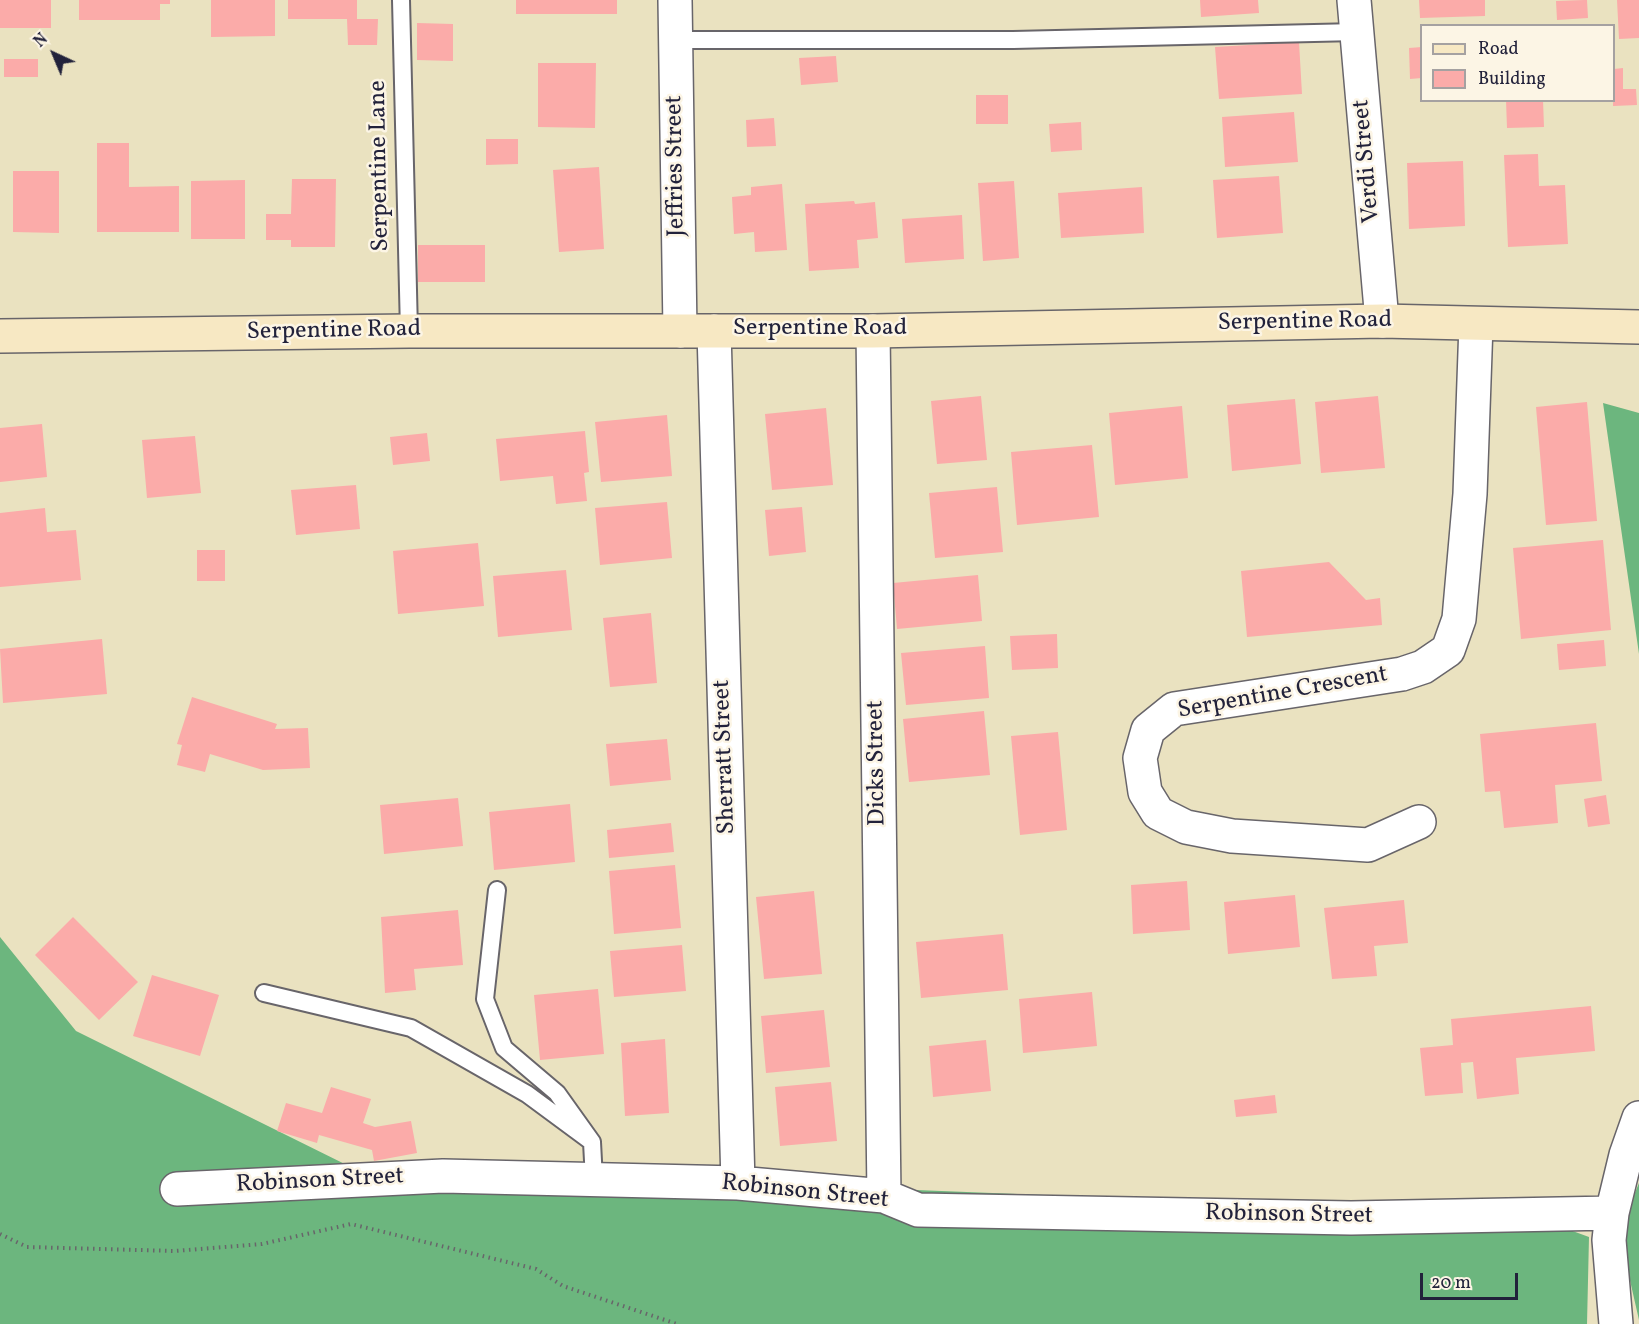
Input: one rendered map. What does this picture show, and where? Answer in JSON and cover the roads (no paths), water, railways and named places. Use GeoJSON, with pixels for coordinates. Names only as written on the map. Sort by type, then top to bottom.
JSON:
{"type":"FeatureCollection","features":[{"type":"Feature","properties":{"kind":"street","name":"Jeffries Street"},"geometry":{"type":"LineString","coordinates":[[675,0],[680,331]]}},
{"type":"Feature","properties":{"kind":"street","name":"Verdi Street"},"geometry":{"type":"LineString","coordinates":[[1355,16],[1382,321]]}},
{"type":"Feature","properties":{"kind":"street","name":"Serpentine Road"},"geometry":{"type":"LineString","coordinates":[[0,336],[409,331],[873,331],[1382,321],[1639,327]]}},
{"type":"Feature","properties":{"kind":"street","name":"Serpentine Crescent"},"geometry":{"type":"LineString","coordinates":[[1419,822],[1368,845],[1232,836],[1186,827],[1158,813],[1145,792],[1140,758],[1148,730],[1174,709],[1402,674],[1423,667],[1448,650],[1459,619],[1470,494],[1476,324]]}},
{"type":"Feature","properties":{"kind":"street","name":"Sherratt Street"},"geometry":{"type":"LineString","coordinates":[[714,331],[738,1183]]}},
{"type":"Feature","properties":{"kind":"street","name":"Dicks Street"},"geometry":{"type":"LineString","coordinates":[[873,331],[884,1196]]}},
{"type":"Feature","properties":{"kind":"street"},"geometry":{"type":"LineString","coordinates":[[1616,1324],[1609,1240],[1612,1213],[1626,1155],[1639,1118]]}},
{"type":"Feature","properties":{"kind":"street","name":"Robinson Street"},"geometry":{"type":"LineString","coordinates":[[177,1189],[443,1176],[738,1183],[884,1196],[918,1210],[1351,1218],[1612,1213]]}},
{"type":"Feature","properties":{"kind":"lane","name":"Serpentine Lane"},"geometry":{"type":"LineString","coordinates":[[401,0],[409,331]]}},
{"type":"Feature","properties":{"kind":"lane"},"geometry":{"type":"LineString","coordinates":[[675,40],[1013,40],[1355,16]]}},
{"type":"Feature","properties":{"kind":"lane"},"geometry":{"type":"LineString","coordinates":[[496,890],[485,999],[504,1048],[557,1093],[592,1142],[594,1180]]}},
{"type":"Feature","properties":{"kind":"lane"},"geometry":{"type":"LineString","coordinates":[[264,993],[411,1028],[527,1094],[592,1142]]}}]}
